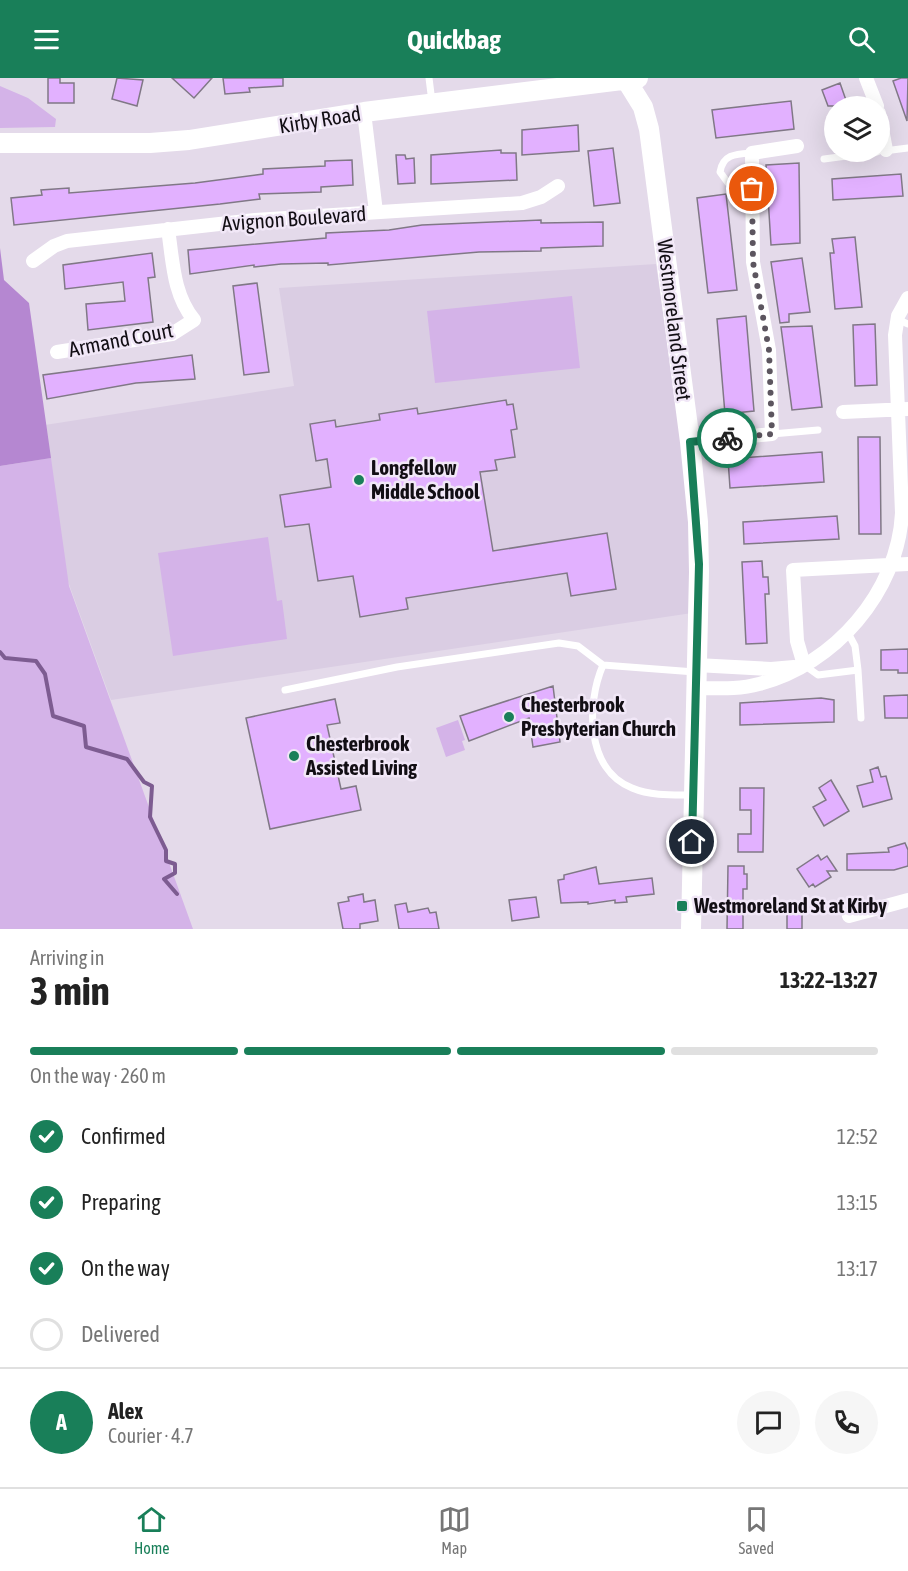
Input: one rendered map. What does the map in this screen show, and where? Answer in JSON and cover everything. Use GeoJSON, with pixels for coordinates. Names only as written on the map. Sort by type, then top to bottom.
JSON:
{"type":"FeatureCollection","features":[{"type":"Feature","properties":{"kind":"main road","name":"Kirby Road"},"geometry":{"type":"LineString","coordinates":[[0,143],[113,144],[189,140],[364,112],[631,79]]}},
{"type":"Feature","properties":{"kind":"main road","name":"Westmoreland Street"},"geometry":{"type":"LineString","coordinates":[[631,79],[643,106],[649,129],[690,442],[699,564],[691,929]]}},
{"type":"Feature","properties":{"kind":"street"},"geometry":{"type":"LineString","coordinates":[[866,78],[873,96]]}},
{"type":"Feature","properties":{"kind":"street"},"geometry":{"type":"LineString","coordinates":[[364,112],[376,212]]}},
{"type":"Feature","properties":{"kind":"street"},"geometry":{"type":"LineString","coordinates":[[690,442],[772,434],[769,350],[753,262],[752,153],[797,146]]}},
{"type":"Feature","properties":{"kind":"street","name":"Avignon Boulevard"},"geometry":{"type":"LineString","coordinates":[[33,261],[54,246],[67,241],[168,229],[522,203],[541,197],[558,186]]}},
{"type":"Feature","properties":{"kind":"street","name":"Armand Court"},"geometry":{"type":"LineString","coordinates":[[57,352],[172,334],[194,320],[186,310],[176,286],[168,229]]}},
{"type":"Feature","properties":{"kind":"street"},"geometry":{"type":"LineString","coordinates":[[695,675],[757,685],[785,676],[825,651],[847,631],[875,596],[893,564],[900,532],[905,486],[903,410],[894,346],[903,322],[908,298]]}},
{"type":"Feature","properties":{"kind":"street"},"geometry":{"type":"LineString","coordinates":[[843,412],[903,410]]}},
{"type":"Feature","properties":{"kind":"street"},"geometry":{"type":"LineString","coordinates":[[804,665],[797,641],[793,570],[908,564]]}},
{"type":"Feature","properties":{"kind":"street"},"geometry":{"type":"LineString","coordinates":[[695,675],[804,665]]}},
{"type":"Feature","properties":{"kind":"street"},"geometry":{"type":"LineString","coordinates":[[849,916],[908,900]]}},
{"type":"Feature","properties":{"kind":"lane"},"geometry":{"type":"LineString","coordinates":[[429,78],[432,104]]}},
{"type":"Feature","properties":{"kind":"lane"},"geometry":{"type":"LineString","coordinates":[[890,150],[908,147]]}},
{"type":"Feature","properties":{"kind":"lane"},"geometry":{"type":"LineString","coordinates":[[752,153],[730,155],[724,159],[720,172],[728,183],[752,189]]}},
{"type":"Feature","properties":{"kind":"lane"},"geometry":{"type":"LineString","coordinates":[[772,434],[818,430]]}},
{"type":"Feature","properties":{"kind":"lane"},"geometry":{"type":"LineString","coordinates":[[847,631],[855,646],[861,718]]}},
{"type":"Feature","properties":{"kind":"lane"},"geometry":{"type":"LineString","coordinates":[[285,690],[397,667],[551,643],[578,646],[603,665],[695,675]]}},
{"type":"Feature","properties":{"kind":"lane"},"geometry":{"type":"LineString","coordinates":[[603,665],[595,686],[592,710],[596,742],[604,765],[615,778],[630,788],[651,794],[693,795]]}},
{"type":"Feature","properties":{"kind":"lane"},"geometry":{"type":"LineString","coordinates":[[804,665],[818,675],[858,670]]}},
{"type":"Feature","properties":{"kind":"shaded area"},"geometry":{"type":"Polygon","coordinates":[[[0,86],[28,98],[56,119],[55,127],[0,128],[0,86]]]}},
{"type":"Feature","properties":{"kind":"shaded area"},"geometry":{"type":"Polygon","coordinates":[[[0,248],[4,280],[29,303],[51,458],[0,466],[0,248]]]}},
{"type":"Feature","properties":{"kind":"shaded area","name":"Longfellow Middle School"},"geometry":{"type":"Polygon","coordinates":[[[656,264],[694,530],[692,613],[111,700],[13,430],[294,386],[279,288],[656,264]]]}},
{"type":"Feature","properties":{"kind":"shaded area"},"geometry":{"type":"Polygon","coordinates":[[[572,296],[580,368],[435,383],[427,311],[572,296]]]}},
{"type":"Feature","properties":{"kind":"shaded area"},"geometry":{"type":"Polygon","coordinates":[[[51,458],[69,586],[193,929],[0,929],[0,466],[51,458]]]}},
{"type":"Feature","properties":{"kind":"shaded area"},"geometry":{"type":"Polygon","coordinates":[[[268,537],[277,601],[282,600],[287,639],[173,656],[158,553],[268,537]]]}},
{"type":"Feature","properties":{"kind":"shaded area"},"geometry":{"type":"Polygon","coordinates":[[[458,720],[465,740],[462,741],[465,750],[446,757],[436,728],[458,720]]]}},
{"type":"Feature","properties":{"kind":"building"},"geometry":{"type":"Polygon","coordinates":[[[48,78],[60,78],[60,83],[74,83],[74,103],[48,103],[48,78]]]}},
{"type":"Feature","properties":{"kind":"building"},"geometry":{"type":"Polygon","coordinates":[[[117,78],[143,80],[137,106],[112,99],[117,78]]]}},
{"type":"Feature","properties":{"kind":"building"},"geometry":{"type":"Polygon","coordinates":[[[172,78],[212,78],[194,98],[172,78]]]}},
{"type":"Feature","properties":{"kind":"building"},"geometry":{"type":"Polygon","coordinates":[[[223,78],[283,78],[283,86],[249,88],[250,92],[225,94],[223,78]]]}},
{"type":"Feature","properties":{"kind":"building"},"geometry":{"type":"Polygon","coordinates":[[[908,78],[907,121],[893,81],[908,78]]]}},
{"type":"Feature","properties":{"kind":"building"},"geometry":{"type":"Polygon","coordinates":[[[840,83],[845,96],[824,96],[822,90],[840,83]]]}},
{"type":"Feature","properties":{"kind":"building"},"geometry":{"type":"Polygon","coordinates":[[[791,101],[794,129],[716,138],[712,110],[791,101]]]}},
{"type":"Feature","properties":{"kind":"building"},"geometry":{"type":"Polygon","coordinates":[[[578,125],[579,151],[522,155],[522,130],[578,125]]]}},
{"type":"Feature","properties":{"kind":"building"},"geometry":{"type":"Polygon","coordinates":[[[613,148],[620,203],[594,206],[588,151],[613,148]]]}},
{"type":"Feature","properties":{"kind":"building"},"geometry":{"type":"Polygon","coordinates":[[[501,150],[501,153],[516,153],[517,180],[431,184],[431,155],[501,150]]]}},
{"type":"Feature","properties":{"kind":"building"},"geometry":{"type":"Polygon","coordinates":[[[396,155],[405,155],[406,159],[414,158],[415,183],[398,184],[396,155]]]}},
{"type":"Feature","properties":{"kind":"building"},"geometry":{"type":"Polygon","coordinates":[[[352,160],[353,185],[321,187],[321,192],[259,194],[260,199],[14,225],[11,198],[42,195],[41,190],[69,188],[69,193],[195,183],[263,174],[263,169],[325,166],[325,161],[352,160]]]}},
{"type":"Feature","properties":{"kind":"building"},"geometry":{"type":"Polygon","coordinates":[[[799,163],[800,243],[771,245],[766,165],[799,163]]]}},
{"type":"Feature","properties":{"kind":"building"},"geometry":{"type":"Polygon","coordinates":[[[901,174],[903,196],[833,200],[832,179],[901,174]]]}},
{"type":"Feature","properties":{"kind":"building"},"geometry":{"type":"Polygon","coordinates":[[[726,194],[737,290],[708,293],[697,198],[726,194]]]}},
{"type":"Feature","properties":{"kind":"building"},"geometry":{"type":"Polygon","coordinates":[[[541,220],[541,223],[603,222],[603,246],[541,248],[541,251],[479,252],[328,265],[328,263],[281,264],[254,267],[254,265],[190,274],[188,250],[326,238],[326,233],[389,230],[422,225],[541,220]]]}},
{"type":"Feature","properties":{"kind":"building"},"geometry":{"type":"Polygon","coordinates":[[[855,237],[862,307],[835,309],[830,253],[834,253],[832,239],[855,237]]]}},
{"type":"Feature","properties":{"kind":"building"},"geometry":{"type":"Polygon","coordinates":[[[152,253],[155,277],[148,278],[153,322],[88,330],[86,304],[125,301],[123,282],[65,289],[63,265],[152,253]]]}},
{"type":"Feature","properties":{"kind":"building"},"geometry":{"type":"Polygon","coordinates":[[[802,258],[810,312],[789,314],[789,322],[780,323],[771,262],[802,258]]]}},
{"type":"Feature","properties":{"kind":"building"},"geometry":{"type":"Polygon","coordinates":[[[257,283],[269,372],[244,375],[233,286],[257,283]]]}},
{"type":"Feature","properties":{"kind":"building"},"geometry":{"type":"Polygon","coordinates":[[[746,316],[754,411],[725,414],[717,319],[746,316]]]}},
{"type":"Feature","properties":{"kind":"building"},"geometry":{"type":"Polygon","coordinates":[[[875,324],[877,385],[855,386],[853,325],[875,324]]]}},
{"type":"Feature","properties":{"kind":"building"},"geometry":{"type":"Polygon","coordinates":[[[812,326],[822,407],[792,410],[781,327],[812,326]]]}},
{"type":"Feature","properties":{"kind":"building"},"geometry":{"type":"Polygon","coordinates":[[[192,355],[195,379],[136,383],[47,399],[43,375],[192,355]]]}},
{"type":"Feature","properties":{"kind":"building"},"geometry":{"type":"Polygon","coordinates":[[[506,400],[507,405],[513,404],[517,429],[511,430],[515,457],[495,460],[497,470],[480,472],[493,551],[607,533],[616,589],[571,596],[567,573],[406,598],[408,609],[360,617],[353,576],[318,581],[309,524],[285,527],[280,495],[331,487],[327,459],[316,461],[310,424],[335,420],[336,427],[380,420],[379,414],[417,408],[418,414],[506,400]]]}},
{"type":"Feature","properties":{"kind":"building"},"geometry":{"type":"Polygon","coordinates":[[[858,437],[880,437],[881,534],[859,534],[858,437]]]}},
{"type":"Feature","properties":{"kind":"building"},"geometry":{"type":"Polygon","coordinates":[[[822,452],[824,482],[730,488],[728,459],[822,452]]]}},
{"type":"Feature","properties":{"kind":"building"},"geometry":{"type":"Polygon","coordinates":[[[837,516],[839,539],[744,544],[743,522],[837,516]]]}},
{"type":"Feature","properties":{"kind":"building"},"geometry":{"type":"Polygon","coordinates":[[[762,561],[763,577],[768,577],[769,594],[765,594],[767,643],[746,644],[742,562],[762,561]]]}},
{"type":"Feature","properties":{"kind":"building"},"geometry":{"type":"Polygon","coordinates":[[[908,649],[908,673],[898,673],[898,670],[881,670],[881,650],[908,649]]]}},
{"type":"Feature","properties":{"kind":"building","name":"Chesterbrook Presbyterian Church"},"geometry":{"type":"Polygon","coordinates":[[[553,686],[560,742],[533,747],[529,718],[469,741],[460,716],[553,686]]]}},
{"type":"Feature","properties":{"kind":"building"},"geometry":{"type":"Polygon","coordinates":[[[908,695],[908,718],[885,718],[884,696],[908,695]]]}},
{"type":"Feature","properties":{"kind":"building"},"geometry":{"type":"Polygon","coordinates":[[[821,698],[834,700],[834,722],[740,725],[740,703],[821,698]]]}},
{"type":"Feature","properties":{"kind":"building","name":"Chesterbrook Assisted Living"},"geometry":{"type":"Polygon","coordinates":[[[335,699],[340,723],[327,725],[341,789],[356,786],[361,810],[270,829],[246,718],[335,699]]]}},
{"type":"Feature","properties":{"kind":"building"},"geometry":{"type":"Polygon","coordinates":[[[878,767],[881,777],[886,776],[892,799],[863,807],[857,786],[873,782],[870,770],[878,767]]]}},
{"type":"Feature","properties":{"kind":"building"},"geometry":{"type":"Polygon","coordinates":[[[831,780],[849,811],[824,826],[813,807],[826,800],[819,788],[831,780]]]}},
{"type":"Feature","properties":{"kind":"building"},"geometry":{"type":"Polygon","coordinates":[[[740,788],[764,788],[763,852],[738,852],[738,834],[751,834],[751,810],[740,810],[740,788]]]}},
{"type":"Feature","properties":{"kind":"building"},"geometry":{"type":"Polygon","coordinates":[[[905,843],[908,850],[908,866],[894,870],[847,870],[847,854],[889,852],[888,848],[905,843]]]}},
{"type":"Feature","properties":{"kind":"building"},"geometry":{"type":"Polygon","coordinates":[[[818,855],[821,860],[827,856],[837,871],[827,871],[831,877],[815,887],[813,884],[809,887],[797,869],[818,855]]]}},
{"type":"Feature","properties":{"kind":"building"},"geometry":{"type":"Polygon","coordinates":[[[728,866],[744,866],[744,874],[747,874],[747,889],[743,889],[743,929],[727,929],[728,866]]]}},
{"type":"Feature","properties":{"kind":"building"},"geometry":{"type":"Polygon","coordinates":[[[596,867],[599,884],[652,878],[654,894],[626,897],[627,902],[615,903],[615,900],[588,904],[588,902],[561,903],[558,880],[564,879],[564,875],[596,867]]]}},
{"type":"Feature","properties":{"kind":"building"},"geometry":{"type":"Polygon","coordinates":[[[363,894],[364,902],[375,900],[378,921],[360,924],[360,929],[343,929],[338,903],[349,901],[348,897],[363,894]]]}},
{"type":"Feature","properties":{"kind":"building"},"geometry":{"type":"Polygon","coordinates":[[[536,897],[539,917],[512,921],[509,900],[536,897]]]}},
{"type":"Feature","properties":{"kind":"building"},"geometry":{"type":"Polygon","coordinates":[[[406,903],[408,912],[428,908],[430,913],[436,912],[439,929],[399,929],[395,905],[406,903]]]}},
{"type":"Feature","properties":{"kind":"building"},"geometry":{"type":"Polygon","coordinates":[[[787,909],[802,909],[802,929],[787,929],[787,909]]]}},
{"type":"Feature","properties":{"kind":"waterway"},"geometry":{"type":"LineString","coordinates":[[0,652],[5,658],[36,661],[45,674],[53,716],[84,726],[86,747],[127,759],[144,782],[152,786],[150,817],[166,850],[166,861],[175,864],[175,873],[164,879],[177,894]]}},
{"type":"Feature","properties":{"kind":"way so far"},"geometry":{"type":"LineString","coordinates":[[727,438],[772,434],[769,350],[752,250],[752,189]]}},
{"type":"Feature","properties":{"kind":"place","name":"Longfellow Middle School"},"geometry":{"type":"Point","coordinates":[359,480]}},
{"type":"Feature","properties":{"kind":"place","name":"Chesterbrook Presbyterian Church"},"geometry":{"type":"Point","coordinates":[509,717]}},
{"type":"Feature","properties":{"kind":"place","name":"Chesterbrook Assisted Living"},"geometry":{"type":"Point","coordinates":[294,756]}},
{"type":"Feature","properties":{"kind":"place","name":"Westmoreland St at Kirby"},"geometry":{"type":"Point","coordinates":[682,906]}},
{"type":"Feature","properties":{"kind":"route"},"geometry":{"type":"LineString","coordinates":[[692,842],[699,564],[697,509],[690,442],[727,438]]}}]}
